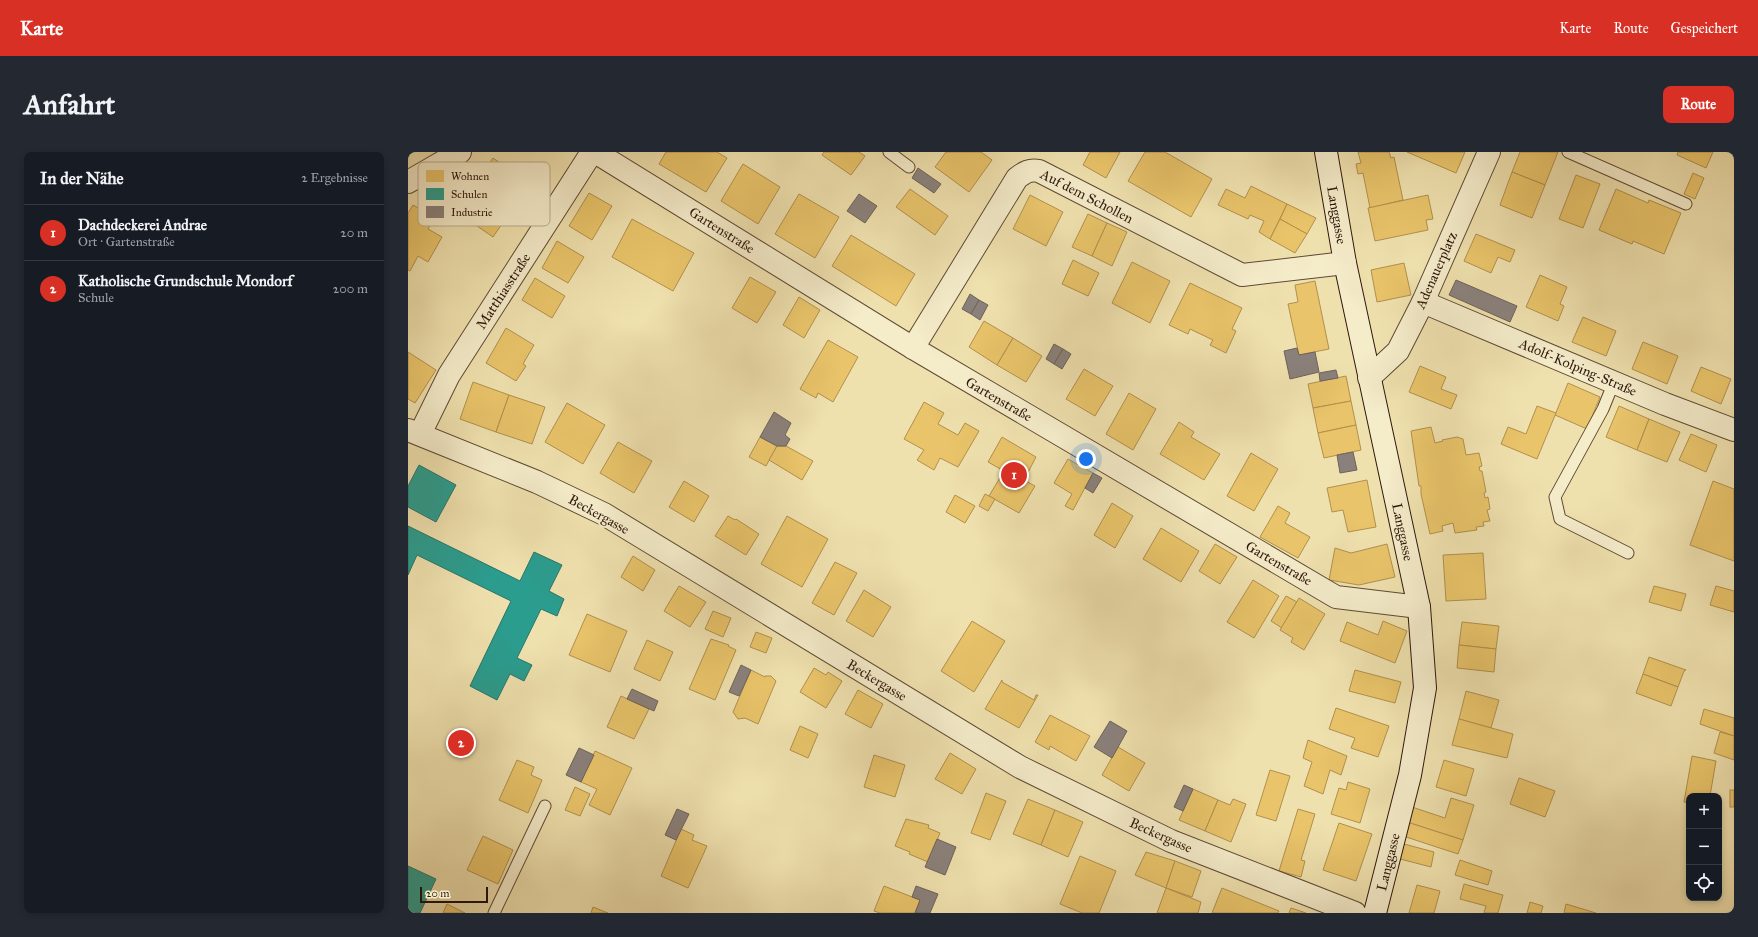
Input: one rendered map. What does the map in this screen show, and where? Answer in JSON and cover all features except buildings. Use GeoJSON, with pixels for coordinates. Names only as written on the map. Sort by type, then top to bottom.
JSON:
{"type":"FeatureCollection","features":[{"type":"Feature","properties":{"kind":"street"},"geometry":{"type":"LineString","coordinates":[[443,162],[460,152]]}},
{"type":"Feature","properties":{"kind":"street","name":"Gartenstraße"},"geometry":{"type":"LineString","coordinates":[[594,152],[914,348],[1336,597],[1419,606]]}},
{"type":"Feature","properties":{"kind":"street","name":"Matthiasstraße"},"geometry":{"type":"LineString","coordinates":[[550,220],[594,152]]}},
{"type":"Feature","properties":{"kind":"street","name":"Langgasse"},"geometry":{"type":"LineString","coordinates":[[1326,152],[1345,262],[1419,606],[1425,688],[1410,775],[1376,913]]}},
{"type":"Feature","properties":{"kind":"street","name":"Adenauerplatz"},"geometry":{"type":"LineString","coordinates":[[1369,378],[1398,351],[1423,302],[1489,152]]}},
{"type":"Feature","properties":{"kind":"street","name":"Auf dem Schollen"},"geometry":{"type":"LineString","coordinates":[[914,348],[1017,178],[1024,172],[1032,170],[1040,171],[1242,275],[1345,262]]}},
{"type":"Feature","properties":{"kind":"street"},"geometry":{"type":"LineString","coordinates":[[408,182],[418,176]]}},
{"type":"Feature","properties":{"kind":"street","name":"Matthiasstraße"},"geometry":{"type":"LineString","coordinates":[[414,432],[449,375],[546,226]]}},
{"type":"Feature","properties":{"kind":"street","name":"Adolf-Kolping-Straße"},"geometry":{"type":"LineString","coordinates":[[1423,302],[1614,382],[1734,430]]}},
{"type":"Feature","properties":{"kind":"street","name":"Beckergasse"},"geometry":{"type":"LineString","coordinates":[[414,432],[538,482],[604,514],[1020,767],[1171,841],[1355,913]]}},
{"type":"Feature","properties":{"kind":"lane"},"geometry":{"type":"LineString","coordinates":[[889,152],[909,167]]}},
{"type":"Feature","properties":{"kind":"lane"},"geometry":{"type":"LineString","coordinates":[[1568,152],[1686,204]]}},
{"type":"Feature","properties":{"kind":"lane"},"geometry":{"type":"LineString","coordinates":[[1614,382],[1603,410],[1555,497],[1560,519],[1628,553]]}},
{"type":"Feature","properties":{"kind":"lane"},"geometry":{"type":"LineString","coordinates":[[494,913],[545,806]]}},
{"type":"Feature","properties":{"kind":"place","name":"Dachdeckerei Andrae"},"geometry":{"type":"Point","coordinates":[1014,475]}},
{"type":"Feature","properties":{"kind":"place","name":"Katholische Grundschule Mondorf"},"geometry":{"type":"Point","coordinates":[461,743]}}]}
